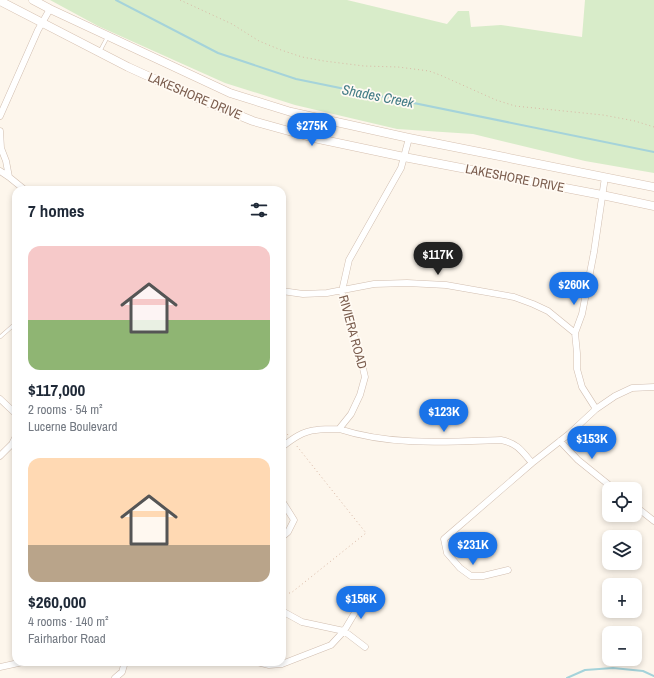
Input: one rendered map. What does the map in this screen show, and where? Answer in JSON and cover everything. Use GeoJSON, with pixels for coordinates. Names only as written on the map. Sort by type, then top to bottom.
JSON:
{"type":"FeatureCollection","features":[{"type":"Feature","properties":{"kind":"main road","name":"LAKESHORE DRIVE"},"geometry":{"type":"LineString","coordinates":[[33,0],[230,93],[291,112],[409,138],[654,187]]}},
{"type":"Feature","properties":{"kind":"main road","name":"LAKESHORE DRIVE"},"geometry":{"type":"LineString","coordinates":[[0,1],[128,67],[194,97],[253,121],[314,138],[654,206]]}},
{"type":"Feature","properties":{"kind":"main road"},"geometry":{"type":"LineString","coordinates":[[314,138],[318,118]]}},
{"type":"Feature","properties":{"kind":"street"},"geometry":{"type":"LineString","coordinates":[[0,116],[42,22],[50,9]]}},
{"type":"Feature","properties":{"kind":"street"},"geometry":{"type":"LineString","coordinates":[[0,131],[2,148],[9,177]]}},
{"type":"Feature","properties":{"kind":"street"},"geometry":{"type":"LineString","coordinates":[[404,157],[409,138]]}},
{"type":"Feature","properties":{"kind":"street","name":"RIVIERA ROAD"},"geometry":{"type":"LineString","coordinates":[[339,429],[351,414],[360,395],[365,377],[360,351],[343,300],[342,291],[349,260],[401,168],[404,157]]}},
{"type":"Feature","properties":{"kind":"street"},"geometry":{"type":"LineString","coordinates":[[0,171],[21,186]]}},
{"type":"Feature","properties":{"kind":"street"},"geometry":{"type":"LineString","coordinates":[[596,409],[582,387],[577,369],[575,333],[582,314],[594,252],[605,177]]}},
{"type":"Feature","properties":{"kind":"street"},"geometry":{"type":"LineString","coordinates":[[286,292],[303,294],[327,293],[374,284],[407,283],[446,285],[514,298],[534,304],[548,311],[575,333]]}},
{"type":"Feature","properties":{"kind":"street"},"geometry":{"type":"LineString","coordinates":[[508,570],[484,576],[471,576],[460,568],[447,553],[444,539],[532,463],[569,434],[596,409],[615,396],[632,388],[654,387]]}},
{"type":"Feature","properties":{"kind":"street"},"geometry":{"type":"LineString","coordinates":[[0,399],[12,410]]}},
{"type":"Feature","properties":{"kind":"street"},"geometry":{"type":"LineString","coordinates":[[286,444],[302,433],[315,430],[339,429],[356,434],[402,440],[437,442],[501,440],[510,442],[520,449],[532,463]]}},
{"type":"Feature","properties":{"kind":"street"},"geometry":{"type":"LineString","coordinates":[[560,441],[578,460],[605,482]]}},
{"type":"Feature","properties":{"kind":"street"},"geometry":{"type":"LineString","coordinates":[[0,456],[12,444]]}},
{"type":"Feature","properties":{"kind":"street"},"geometry":{"type":"LineString","coordinates":[[286,508],[294,520],[286,534]]}},
{"type":"Feature","properties":{"kind":"street"},"geometry":{"type":"LineString","coordinates":[[642,512],[654,521]]}},
{"type":"Feature","properties":{"kind":"street"},"geometry":{"type":"LineString","coordinates":[[286,662],[331,645],[344,631],[363,599]]}},
{"type":"Feature","properties":{"kind":"street"},"geometry":{"type":"LineString","coordinates":[[286,613],[302,622],[344,631],[365,647]]}},
{"type":"Feature","properties":{"kind":"street"},"geometry":{"type":"LineString","coordinates":[[0,667],[12,664]]}},
{"type":"Feature","properties":{"kind":"street"},"geometry":{"type":"LineString","coordinates":[[115,678],[122,672],[124,666]]}},
{"type":"Feature","properties":{"kind":"lane"},"geometry":{"type":"LineString","coordinates":[[99,52],[108,36]]}},
{"type":"Feature","properties":{"kind":"lane"},"geometry":{"type":"LineString","coordinates":[[0,337],[12,326]]}},
{"type":"Feature","properties":{"kind":"path"},"geometry":{"type":"LineString","coordinates":[[180,0],[232,24],[259,41],[302,57],[364,66],[398,67],[429,71],[440,74],[510,105],[603,115],[635,121],[654,127]]}},
{"type":"Feature","properties":{"kind":"path"},"geometry":{"type":"LineString","coordinates":[[286,433],[366,533],[291,593],[289,593]]}},
{"type":"Feature","properties":{"kind":"green space"},"geometry":{"type":"Polygon","coordinates":[[[50,0],[347,0],[447,24],[458,11],[469,11],[471,27],[501,25],[582,37],[585,0],[654,0],[654,173],[585,161],[473,134],[397,129],[295,105],[225,83],[98,26],[50,0]]]}},
{"type":"Feature","properties":{"kind":"waterway","name":"Shades Creek"},"geometry":{"type":"LineString","coordinates":[[116,0],[218,53],[296,79],[654,152]]}},
{"type":"Feature","properties":{"kind":"waterway"},"geometry":{"type":"LineString","coordinates":[[567,678],[585,670],[613,668],[643,671],[654,676]]}}]}
